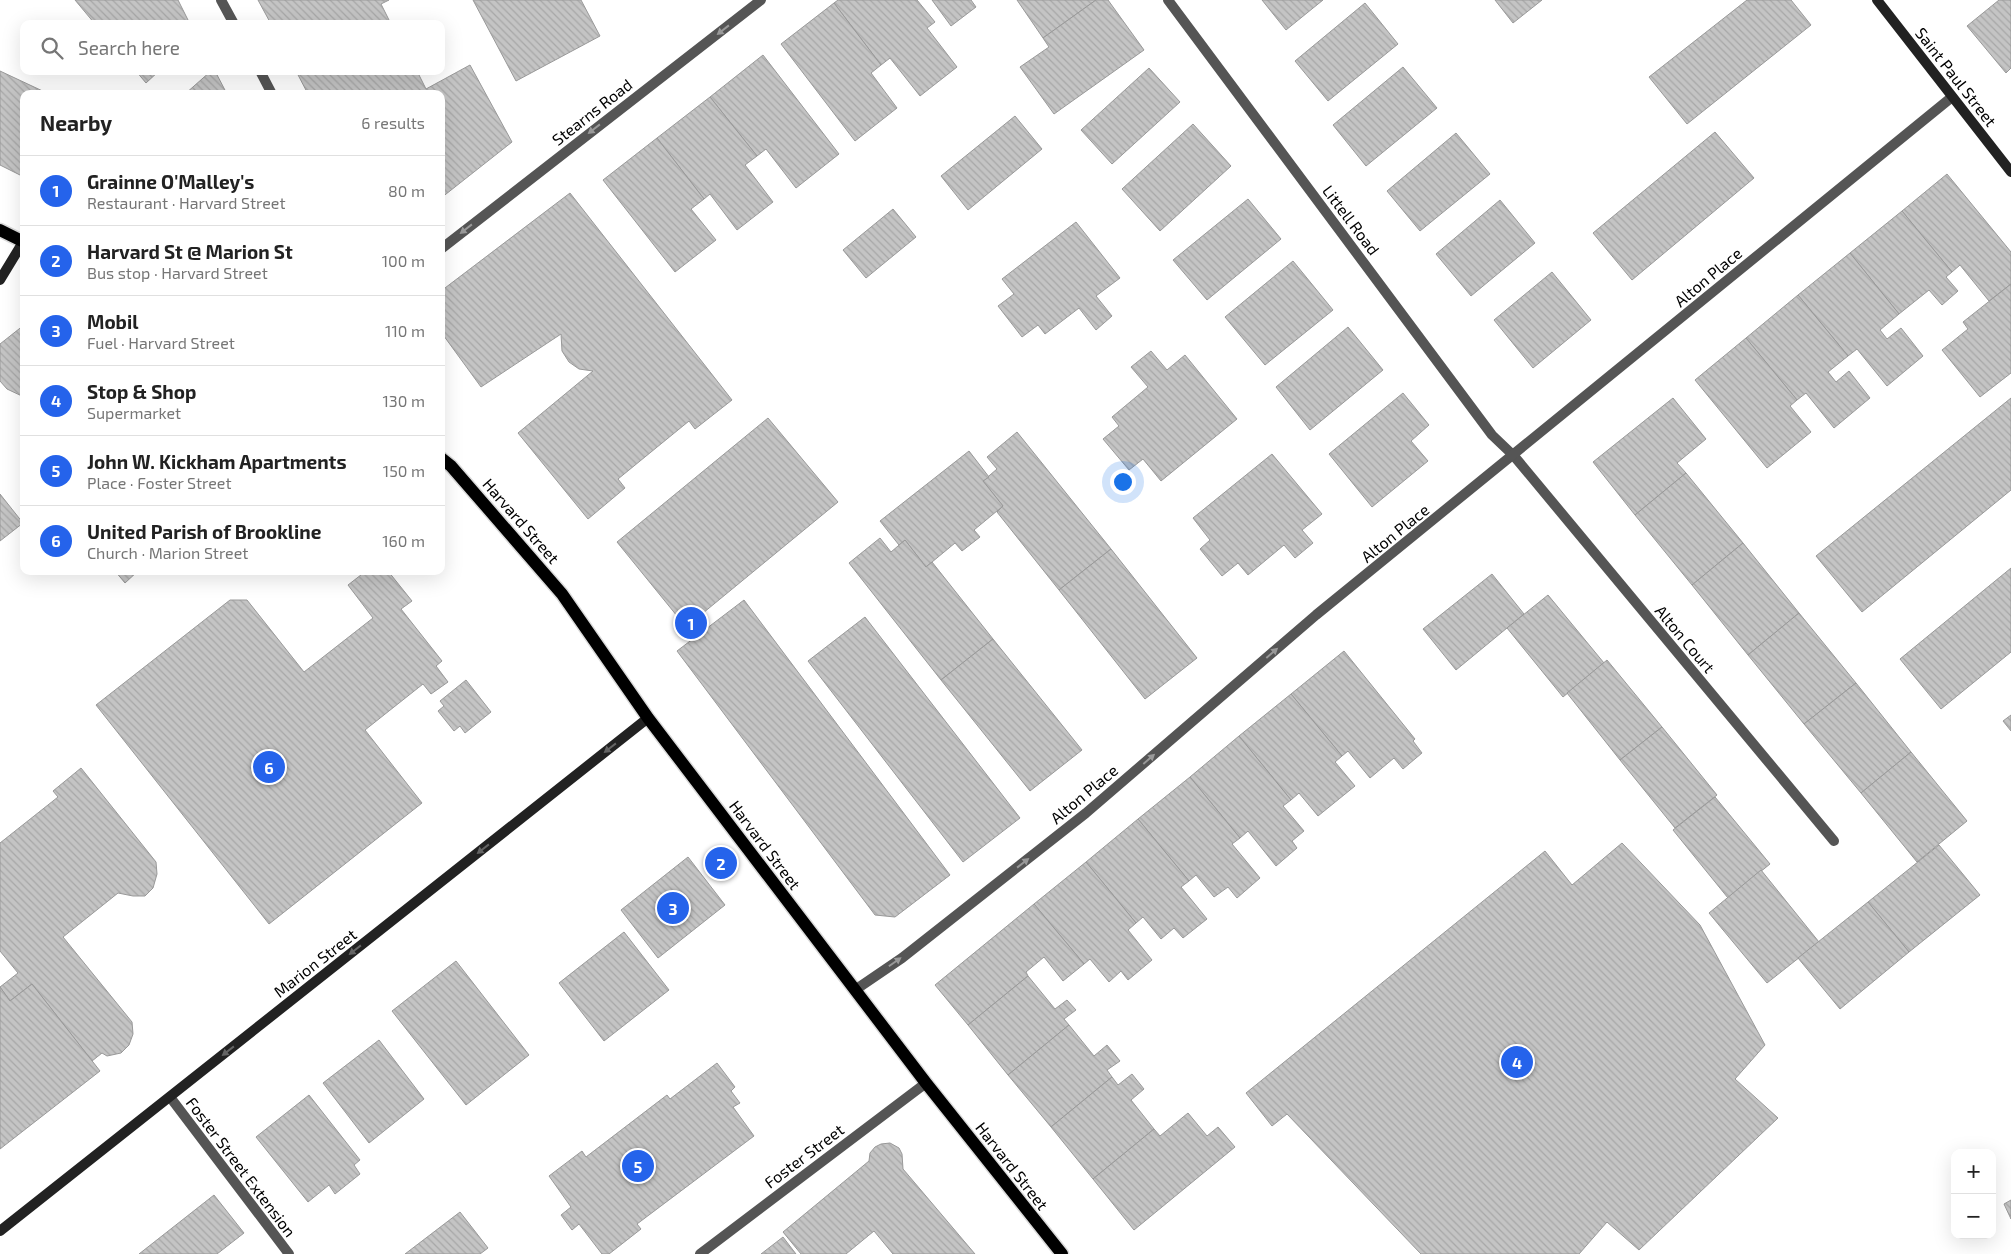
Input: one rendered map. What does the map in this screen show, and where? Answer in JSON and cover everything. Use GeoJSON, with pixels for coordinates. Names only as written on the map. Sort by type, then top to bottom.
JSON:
{"type":"FeatureCollection","features":[{"type":"Feature","properties":{"kind":"main road"},"geometry":{"type":"LineString","coordinates":[[0,230],[20,240]]}},
{"type":"Feature","properties":{"kind":"main road","name":"Harvard Street"},"geometry":{"type":"LineString","coordinates":[[445,462],[562,594],[648,718],[926,1083],[1062,1254]]}},
{"type":"Feature","properties":{"kind":"street"},"geometry":{"type":"LineString","coordinates":[[221,0],[232,20]]}},
{"type":"Feature","properties":{"kind":"street","name":"Stearns Road"},"geometry":{"type":"LineString","coordinates":[[445,246],[762,0]]}},
{"type":"Feature","properties":{"kind":"street","name":"Littell Road"},"geometry":{"type":"LineString","coordinates":[[1168,0],[1492,435],[1514,456]]}},
{"type":"Feature","properties":{"kind":"street","name":"Saint Paul Street"},"geometry":{"type":"LineString","coordinates":[[1877,0],[2011,172]]}},
{"type":"Feature","properties":{"kind":"street"},"geometry":{"type":"LineString","coordinates":[[262,75],[270,90]]}},
{"type":"Feature","properties":{"kind":"street","name":"Alton Place"},"geometry":{"type":"LineString","coordinates":[[855,990],[902,958],[1086,813],[1316,616],[1952,97]]}},
{"type":"Feature","properties":{"kind":"street"},"geometry":{"type":"LineString","coordinates":[[0,280],[20,248]]}},
{"type":"Feature","properties":{"kind":"street","name":"Alton Court"},"geometry":{"type":"LineString","coordinates":[[1514,456],[1834,841]]}},
{"type":"Feature","properties":{"kind":"street","name":"Marion Street"},"geometry":{"type":"LineString","coordinates":[[0,1231],[648,718]]}},
{"type":"Feature","properties":{"kind":"street","name":"Foster Street"},"geometry":{"type":"LineString","coordinates":[[700,1254],[926,1083]]}},
{"type":"Feature","properties":{"kind":"street","name":"Foster Street Extension"},"geometry":{"type":"LineString","coordinates":[[170,1097],[289,1254]]}},
{"type":"Feature","properties":{"kind":"building"},"geometry":{"type":"Polygon","coordinates":[[[75,0],[178,0],[188,20],[92,20],[75,0]]]}},
{"type":"Feature","properties":{"kind":"building"},"geometry":{"type":"Polygon","coordinates":[[[258,0],[389,0],[381,4],[389,20],[269,20],[258,0]]]}},
{"type":"Feature","properties":{"kind":"building"},"geometry":{"type":"Polygon","coordinates":[[[473,0],[581,0],[600,36],[516,81],[473,0]]]}},
{"type":"Feature","properties":{"kind":"building"},"geometry":{"type":"Polygon","coordinates":[[[838,0],[917,0],[935,22],[927,28],[957,67],[920,96],[890,58],[881,65],[834,3],[838,0]]]}},
{"type":"Feature","properties":{"kind":"building"},"geometry":{"type":"Polygon","coordinates":[[[932,0],[971,0],[976,7],[951,26],[932,0]]]}},
{"type":"Feature","properties":{"kind":"building"},"geometry":{"type":"Polygon","coordinates":[[[1017,0],[1096,0],[1043,38],[1017,0]]]}},
{"type":"Feature","properties":{"kind":"building"},"geometry":{"type":"Polygon","coordinates":[[[1096,0],[1108,0],[1144,50],[1054,114],[1020,67],[1049,47],[1043,38],[1096,0]]]}},
{"type":"Feature","properties":{"kind":"building"},"geometry":{"type":"Polygon","coordinates":[[[1262,0],[1323,0],[1286,30],[1262,0]]]}},
{"type":"Feature","properties":{"kind":"building"},"geometry":{"type":"Polygon","coordinates":[[[1495,0],[1542,0],[1513,23],[1495,0]]]}},
{"type":"Feature","properties":{"kind":"building"},"geometry":{"type":"Polygon","coordinates":[[[1747,0],[1791,0],[1811,25],[1687,124],[1649,77],[1747,0]]]}},
{"type":"Feature","properties":{"kind":"building"},"geometry":{"type":"Polygon","coordinates":[[[1999,0],[2011,0],[2011,68],[2006,73],[1967,26],[1999,0]]]}},
{"type":"Feature","properties":{"kind":"building"},"geometry":{"type":"Polygon","coordinates":[[[834,3],[881,65],[871,73],[897,108],[855,141],[781,44],[834,3]]]}},
{"type":"Feature","properties":{"kind":"building"},"geometry":{"type":"Polygon","coordinates":[[[1365,3],[1398,44],[1328,101],[1295,61],[1365,3]]]}},
{"type":"Feature","properties":{"kind":"building"},"geometry":{"type":"Polygon","coordinates":[[[763,55],[839,154],[796,188],[766,149],[757,156],[710,97],[763,55]]]}},
{"type":"Feature","properties":{"kind":"building"},"geometry":{"type":"Polygon","coordinates":[[[470,65],[512,142],[445,195],[445,90],[306,90],[298,75],[419,75],[426,89],[470,65]]]}},
{"type":"Feature","properties":{"kind":"building"},"geometry":{"type":"Polygon","coordinates":[[[1403,67],[1437,108],[1366,166],[1333,125],[1403,67]]]}},
{"type":"Feature","properties":{"kind":"building"},"geometry":{"type":"Polygon","coordinates":[[[1149,68],[1180,102],[1112,164],[1081,130],[1149,68]]]}},
{"type":"Feature","properties":{"kind":"building"},"geometry":{"type":"Polygon","coordinates":[[[0,71],[40,90],[20,90],[20,175],[0,165],[0,71]]]}},
{"type":"Feature","properties":{"kind":"building"},"geometry":{"type":"Polygon","coordinates":[[[139,75],[155,75],[146,83],[139,75]]]}},
{"type":"Feature","properties":{"kind":"building"},"geometry":{"type":"Polygon","coordinates":[[[206,75],[217,75],[225,90],[190,90],[206,75]]]}},
{"type":"Feature","properties":{"kind":"building"},"geometry":{"type":"Polygon","coordinates":[[[710,97],[757,156],[745,165],[773,202],[737,230],[710,194],[704,199],[657,138],[710,97]]]}},
{"type":"Feature","properties":{"kind":"building"},"geometry":{"type":"Polygon","coordinates":[[[1015,116],[1042,149],[968,210],[941,176],[1015,116]]]}},
{"type":"Feature","properties":{"kind":"building"},"geometry":{"type":"Polygon","coordinates":[[[1193,124],[1231,166],[1160,231],[1122,189],[1193,124]]]}},
{"type":"Feature","properties":{"kind":"building"},"geometry":{"type":"Polygon","coordinates":[[[1715,132],[1754,178],[1632,280],[1593,233],[1715,132]]]}},
{"type":"Feature","properties":{"kind":"building"},"geometry":{"type":"Polygon","coordinates":[[[1456,133],[1490,174],[1420,231],[1387,191],[1456,133]]]}},
{"type":"Feature","properties":{"kind":"building"},"geometry":{"type":"Polygon","coordinates":[[[657,138],[704,199],[691,209],[716,240],[675,272],[603,180],[657,138]]]}},
{"type":"Feature","properties":{"kind":"building"},"geometry":{"type":"Polygon","coordinates":[[[1947,174],[2011,252],[2011,284],[1989,301],[1960,265],[1952,272],[1902,211],[1947,174]]]}},
{"type":"Feature","properties":{"kind":"building"},"geometry":{"type":"Polygon","coordinates":[[[570,193],[732,400],[695,429],[689,421],[618,479],[625,488],[588,519],[518,433],[593,371],[579,369],[569,362],[562,351],[561,334],[481,387],[445,338],[445,288],[570,193]]]}},
{"type":"Feature","properties":{"kind":"building"},"geometry":{"type":"Polygon","coordinates":[[[1248,199],[1281,239],[1207,300],[1173,260],[1248,199]]]}},
{"type":"Feature","properties":{"kind":"building"},"geometry":{"type":"Polygon","coordinates":[[[1500,200],[1535,243],[1471,296],[1436,254],[1500,200]]]}},
{"type":"Feature","properties":{"kind":"building"},"geometry":{"type":"Polygon","coordinates":[[[893,209],[916,237],[866,278],[843,250],[893,209]]]}},
{"type":"Feature","properties":{"kind":"building"},"geometry":{"type":"Polygon","coordinates":[[[1902,211],[1952,272],[1946,277],[1958,291],[1942,305],[1929,290],[1899,314],[1850,253],[1902,211]]]}},
{"type":"Feature","properties":{"kind":"building"},"geometry":{"type":"Polygon","coordinates":[[[1076,222],[1120,278],[1096,296],[1112,316],[1096,330],[1079,308],[1045,334],[1038,325],[1022,337],[998,306],[1014,294],[1002,279],[1076,222]]]}},
{"type":"Feature","properties":{"kind":"building"},"geometry":{"type":"Polygon","coordinates":[[[1850,253],[1899,314],[1880,330],[1887,339],[1901,328],[1923,356],[1887,386],[1857,349],[1848,356],[1798,295],[1850,253]]]}},
{"type":"Feature","properties":{"kind":"building"},"geometry":{"type":"Polygon","coordinates":[[[1293,261],[1333,310],[1265,365],[1225,317],[1293,261]]]}},
{"type":"Feature","properties":{"kind":"building"},"geometry":{"type":"Polygon","coordinates":[[[1552,272],[1591,320],[1533,368],[1494,320],[1552,272]]]}},
{"type":"Feature","properties":{"kind":"building"},"geometry":{"type":"Polygon","coordinates":[[[2011,284],[2011,373],[1980,397],[1942,350],[1968,329],[1963,322],[2011,284]]]}},
{"type":"Feature","properties":{"kind":"building"},"geometry":{"type":"Polygon","coordinates":[[[1798,295],[1848,356],[1828,372],[1836,382],[1849,371],[1870,398],[1834,428],[1806,393],[1797,400],[1746,338],[1798,295]]]}},
{"type":"Feature","properties":{"kind":"building"},"geometry":{"type":"Polygon","coordinates":[[[1348,327],[1383,370],[1310,430],[1276,387],[1348,327]]]}},
{"type":"Feature","properties":{"kind":"building"},"geometry":{"type":"Polygon","coordinates":[[[20,328],[20,395],[7,389],[0,381],[0,344],[20,328]]]}},
{"type":"Feature","properties":{"kind":"building"},"geometry":{"type":"Polygon","coordinates":[[[1746,338],[1797,400],[1790,406],[1811,432],[1767,468],[1695,380],[1746,338]]]}},
{"type":"Feature","properties":{"kind":"building"},"geometry":{"type":"Polygon","coordinates":[[[1151,351],[1167,370],[1185,355],[1237,419],[1161,481],[1143,459],[1129,470],[1103,439],[1119,426],[1112,417],[1148,387],[1131,367],[1151,351]]]}},
{"type":"Feature","properties":{"kind":"building"},"geometry":{"type":"Polygon","coordinates":[[[1403,393],[1429,425],[1411,441],[1428,461],[1372,507],[1329,454],[1403,393]]]}},
{"type":"Feature","properties":{"kind":"building"},"geometry":{"type":"Polygon","coordinates":[[[1673,398],[1706,439],[1677,463],[1686,473],[1635,515],[1593,462],[1673,398]]]}},
{"type":"Feature","properties":{"kind":"building"},"geometry":{"type":"Polygon","coordinates":[[[2011,398],[2011,490],[1862,612],[1816,556],[2011,398]]]}},
{"type":"Feature","properties":{"kind":"building"},"geometry":{"type":"Polygon","coordinates":[[[768,418],[838,502],[686,627],[617,542],[768,418]]]}},
{"type":"Feature","properties":{"kind":"building"},"geometry":{"type":"Polygon","coordinates":[[[1017,432],[1111,549],[1059,590],[997,512],[1003,506],[983,481],[997,469],[987,457],[1017,432]]]}},
{"type":"Feature","properties":{"kind":"building"},"geometry":{"type":"Polygon","coordinates":[[[969,451],[989,477],[983,481],[1003,506],[974,530],[980,537],[962,551],[955,543],[926,567],[905,540],[899,545],[880,521],[969,451]]]}},
{"type":"Feature","properties":{"kind":"building"},"geometry":{"type":"Polygon","coordinates":[[[1272,454],[1322,514],[1302,530],[1313,543],[1295,558],[1284,545],[1248,575],[1238,563],[1222,576],[1200,549],[1210,540],[1193,518],[1272,454]]]}},
{"type":"Feature","properties":{"kind":"building"},"geometry":{"type":"Polygon","coordinates":[[[1686,473],[1743,543],[1692,585],[1635,515],[1686,473]]]}},
{"type":"Feature","properties":{"kind":"building"},"geometry":{"type":"Polygon","coordinates":[[[0,494],[20,519],[20,525],[0,541],[0,494]]]}},
{"type":"Feature","properties":{"kind":"building"},"geometry":{"type":"Polygon","coordinates":[[[880,538],[891,552],[905,540],[926,567],[932,562],[993,639],[941,680],[849,563],[880,538]]]}},
{"type":"Feature","properties":{"kind":"building"},"geometry":{"type":"Polygon","coordinates":[[[1743,543],[1799,613],[1748,655],[1692,585],[1743,543]]]}},
{"type":"Feature","properties":{"kind":"building"},"geometry":{"type":"Polygon","coordinates":[[[1111,549],[1197,658],[1145,699],[1059,590],[1111,549]]]}},
{"type":"Feature","properties":{"kind":"building"},"geometry":{"type":"Polygon","coordinates":[[[2011,568],[2011,652],[1941,709],[1900,659],[2011,568]]]}},
{"type":"Feature","properties":{"kind":"building"},"geometry":{"type":"Polygon","coordinates":[[[1492,574],[1524,614],[1456,670],[1423,629],[1492,574]]]}},
{"type":"Feature","properties":{"kind":"building"},"geometry":{"type":"Polygon","coordinates":[[[118,575],[134,575],[125,583],[118,575]]]}},
{"type":"Feature","properties":{"kind":"building"},"geometry":{"type":"Polygon","coordinates":[[[361,575],[391,575],[412,601],[401,609],[442,661],[436,666],[448,682],[431,694],[423,684],[365,730],[422,803],[269,924],[96,705],[230,600],[247,600],[304,672],[373,618],[348,585],[361,575]]]}},
{"type":"Feature","properties":{"kind":"building"},"geometry":{"type":"Polygon","coordinates":[[[1548,595],[1604,663],[1563,697],[1507,628],[1548,595]]]}},
{"type":"Feature","properties":{"kind":"building"},"geometry":{"type":"Polygon","coordinates":[[[744,600],[950,875],[895,917],[875,915],[677,651],[744,600]]]}},
{"type":"Feature","properties":{"kind":"building"},"geometry":{"type":"Polygon","coordinates":[[[1799,613],[1856,683],[1804,724],[1748,655],[1799,613]]]}},
{"type":"Feature","properties":{"kind":"building"},"geometry":{"type":"Polygon","coordinates":[[[865,617],[1020,818],[963,862],[808,661],[865,617]]]}},
{"type":"Feature","properties":{"kind":"building"},"geometry":{"type":"Polygon","coordinates":[[[993,639],[1082,750],[1030,791],[941,680],[993,639]]]}},
{"type":"Feature","properties":{"kind":"building"},"geometry":{"type":"Polygon","coordinates":[[[1344,651],[1415,739],[1413,741],[1422,753],[1403,769],[1394,758],[1370,778],[1348,751],[1342,756],[1291,694],[1344,651]]]}},
{"type":"Feature","properties":{"kind":"building"},"geometry":{"type":"Polygon","coordinates":[[[1607,660],[1662,727],[1620,760],[1567,693],[1607,660]]]}},
{"type":"Feature","properties":{"kind":"building"},"geometry":{"type":"Polygon","coordinates":[[[466,680],[491,712],[465,733],[460,726],[454,731],[438,711],[444,706],[440,701],[466,680]]]}},
{"type":"Feature","properties":{"kind":"building"},"geometry":{"type":"Polygon","coordinates":[[[1856,683],[1911,752],[1861,793],[1804,724],[1856,683]]]}},
{"type":"Feature","properties":{"kind":"building"},"geometry":{"type":"Polygon","coordinates":[[[1291,694],[1342,756],[1335,762],[1355,786],[1318,816],[1299,793],[1291,800],[1239,736],[1291,694]]]}},
{"type":"Feature","properties":{"kind":"building"},"geometry":{"type":"Polygon","coordinates":[[[2011,715],[2011,731],[2003,721],[2011,715]]]}},
{"type":"Feature","properties":{"kind":"building"},"geometry":{"type":"Polygon","coordinates":[[[1662,727],[1717,795],[1675,828],[1620,760],[1662,727]]]}},
{"type":"Feature","properties":{"kind":"building"},"geometry":{"type":"Polygon","coordinates":[[[1239,736],[1291,800],[1283,806],[1304,831],[1292,841],[1297,848],[1276,866],[1248,831],[1240,838],[1190,777],[1239,736]]]}},
{"type":"Feature","properties":{"kind":"building"},"geometry":{"type":"Polygon","coordinates":[[[1911,752],[1967,821],[1917,862],[1861,793],[1911,752]]]}},
{"type":"Feature","properties":{"kind":"building"},"geometry":{"type":"Polygon","coordinates":[[[81,768],[156,862],[157,874],[153,888],[145,896],[118,893],[63,937],[132,1022],[133,1034],[129,1045],[121,1053],[107,1056],[102,1053],[92,1061],[32,984],[10,1001],[0,987],[18,973],[0,951],[0,843],[58,797],[53,791],[81,768]]]}},
{"type":"Feature","properties":{"kind":"building"},"geometry":{"type":"Polygon","coordinates":[[[1190,777],[1240,838],[1232,844],[1260,878],[1237,898],[1228,887],[1214,897],[1196,875],[1189,881],[1138,819],[1190,777]]]}},
{"type":"Feature","properties":{"kind":"building"},"geometry":{"type":"Polygon","coordinates":[[[1715,797],[1770,864],[1728,898],[1673,830],[1715,797]]]}},
{"type":"Feature","properties":{"kind":"building"},"geometry":{"type":"Polygon","coordinates":[[[1138,819],[1189,881],[1181,887],[1207,919],[1183,938],[1174,928],[1161,939],[1143,917],[1136,923],[1086,862],[1138,819]]]}},
{"type":"Feature","properties":{"kind":"building"},"geometry":{"type":"Polygon","coordinates":[[[1622,843],[1700,925],[1765,1045],[1735,1079],[1778,1118],[1639,1250],[1607,1222],[1579,1254],[1421,1254],[1287,1114],[1272,1126],[1246,1093],[1545,851],[1572,885],[1622,843]]]}},
{"type":"Feature","properties":{"kind":"building"},"geometry":{"type":"Polygon","coordinates":[[[1939,845],[1980,895],[1909,952],[1868,902],[1939,845]]]}},
{"type":"Feature","properties":{"kind":"building"},"geometry":{"type":"Polygon","coordinates":[[[688,857],[725,905],[658,958],[621,910],[688,857]]]}},
{"type":"Feature","properties":{"kind":"building"},"geometry":{"type":"Polygon","coordinates":[[[1086,862],[1136,923],[1128,930],[1152,960],[1128,980],[1121,971],[1109,982],[1090,959],[1084,964],[1034,904],[1086,862]]]}},
{"type":"Feature","properties":{"kind":"building"},"geometry":{"type":"Polygon","coordinates":[[[1761,870],[1819,942],[1767,983],[1709,913],[1761,870]]]}},
{"type":"Feature","properties":{"kind":"building"},"geometry":{"type":"Polygon","coordinates":[[[1868,902],[1909,952],[1840,1009],[1798,958],[1868,902]]]}},
{"type":"Feature","properties":{"kind":"building"},"geometry":{"type":"Polygon","coordinates":[[[1034,904],[1084,964],[1063,981],[1044,957],[1026,972],[1028,976],[968,1025],[935,985],[1034,904]]]}},
{"type":"Feature","properties":{"kind":"building"},"geometry":{"type":"Polygon","coordinates":[[[624,932],[669,990],[604,1041],[559,983],[624,932]]]}},
{"type":"Feature","properties":{"kind":"building"},"geometry":{"type":"Polygon","coordinates":[[[456,961],[529,1055],[466,1105],[392,1011],[456,961]]]}},
{"type":"Feature","properties":{"kind":"building"},"geometry":{"type":"Polygon","coordinates":[[[1028,976],[1055,1009],[1067,1000],[1076,1010],[1064,1019],[1069,1025],[1008,1075],[968,1025],[1028,976]]]}},
{"type":"Feature","properties":{"kind":"building"},"geometry":{"type":"Polygon","coordinates":[[[32,984],[100,1071],[0,1149],[0,987],[10,1001],[32,984]]]}},
{"type":"Feature","properties":{"kind":"building"},"geometry":{"type":"Polygon","coordinates":[[[1069,1025],[1094,1056],[1107,1045],[1120,1061],[1107,1070],[1112,1077],[1051,1127],[1008,1075],[1069,1025]]]}},
{"type":"Feature","properties":{"kind":"building"},"geometry":{"type":"Polygon","coordinates":[[[379,1040],[424,1099],[369,1143],[323,1083],[379,1040]]]}},
{"type":"Feature","properties":{"kind":"building"},"geometry":{"type":"Polygon","coordinates":[[[717,1063],[735,1087],[731,1091],[740,1103],[733,1107],[754,1136],[637,1224],[641,1229],[609,1254],[602,1254],[579,1224],[572,1230],[561,1215],[571,1207],[549,1176],[582,1151],[586,1157],[667,1095],[670,1099],[717,1063]]]}},
{"type":"Feature","properties":{"kind":"building"},"geometry":{"type":"Polygon","coordinates":[[[1132,1074],[1144,1089],[1131,1100],[1154,1129],[1093,1179],[1051,1127],[1112,1077],[1118,1085],[1132,1074]]]}},
{"type":"Feature","properties":{"kind":"building"},"geometry":{"type":"Polygon","coordinates":[[[309,1095],[360,1160],[354,1165],[360,1174],[335,1194],[329,1185],[308,1202],[256,1137],[309,1095]]]}},
{"type":"Feature","properties":{"kind":"building"},"geometry":{"type":"Polygon","coordinates":[[[1188,1113],[1207,1136],[1218,1127],[1235,1147],[1134,1230],[1093,1179],[1154,1129],[1160,1136],[1188,1113]]]}},
{"type":"Feature","properties":{"kind":"building"},"geometry":{"type":"Polygon","coordinates":[[[890,1143],[899,1148],[902,1154],[903,1169],[975,1254],[893,1254],[874,1231],[846,1254],[801,1254],[783,1232],[869,1161],[870,1153],[875,1147],[890,1143]]]}},
{"type":"Feature","properties":{"kind":"building"},"geometry":{"type":"Polygon","coordinates":[[[214,1195],[244,1233],[217,1254],[139,1254],[214,1195]]]}},
{"type":"Feature","properties":{"kind":"building"},"geometry":{"type":"Polygon","coordinates":[[[2011,1200],[2011,1219],[2004,1204],[2011,1200]]]}},
{"type":"Feature","properties":{"kind":"building"},"geometry":{"type":"Polygon","coordinates":[[[460,1212],[488,1248],[480,1254],[405,1254],[460,1212]]]}},
{"type":"Feature","properties":{"kind":"building"},"geometry":{"type":"Polygon","coordinates":[[[783,1237],[796,1254],[761,1254],[783,1237]]]}},
{"type":"Feature","properties":{"kind":"place","name":"Grainne O'Malley's"},"geometry":{"type":"Point","coordinates":[691,623]}},
{"type":"Feature","properties":{"kind":"place","name":"United Parish of Brookline"},"geometry":{"type":"Point","coordinates":[269,767]}},
{"type":"Feature","properties":{"kind":"place","name":"Harvard St @ Marion St"},"geometry":{"type":"Point","coordinates":[721,863]}},
{"type":"Feature","properties":{"kind":"place","name":"Mobil"},"geometry":{"type":"Point","coordinates":[673,908]}},
{"type":"Feature","properties":{"kind":"place","name":"Stop & Shop"},"geometry":{"type":"Point","coordinates":[1517,1062]}},
{"type":"Feature","properties":{"kind":"place","name":"John W. Kickham Apartments"},"geometry":{"type":"Point","coordinates":[638,1166]}}]}
